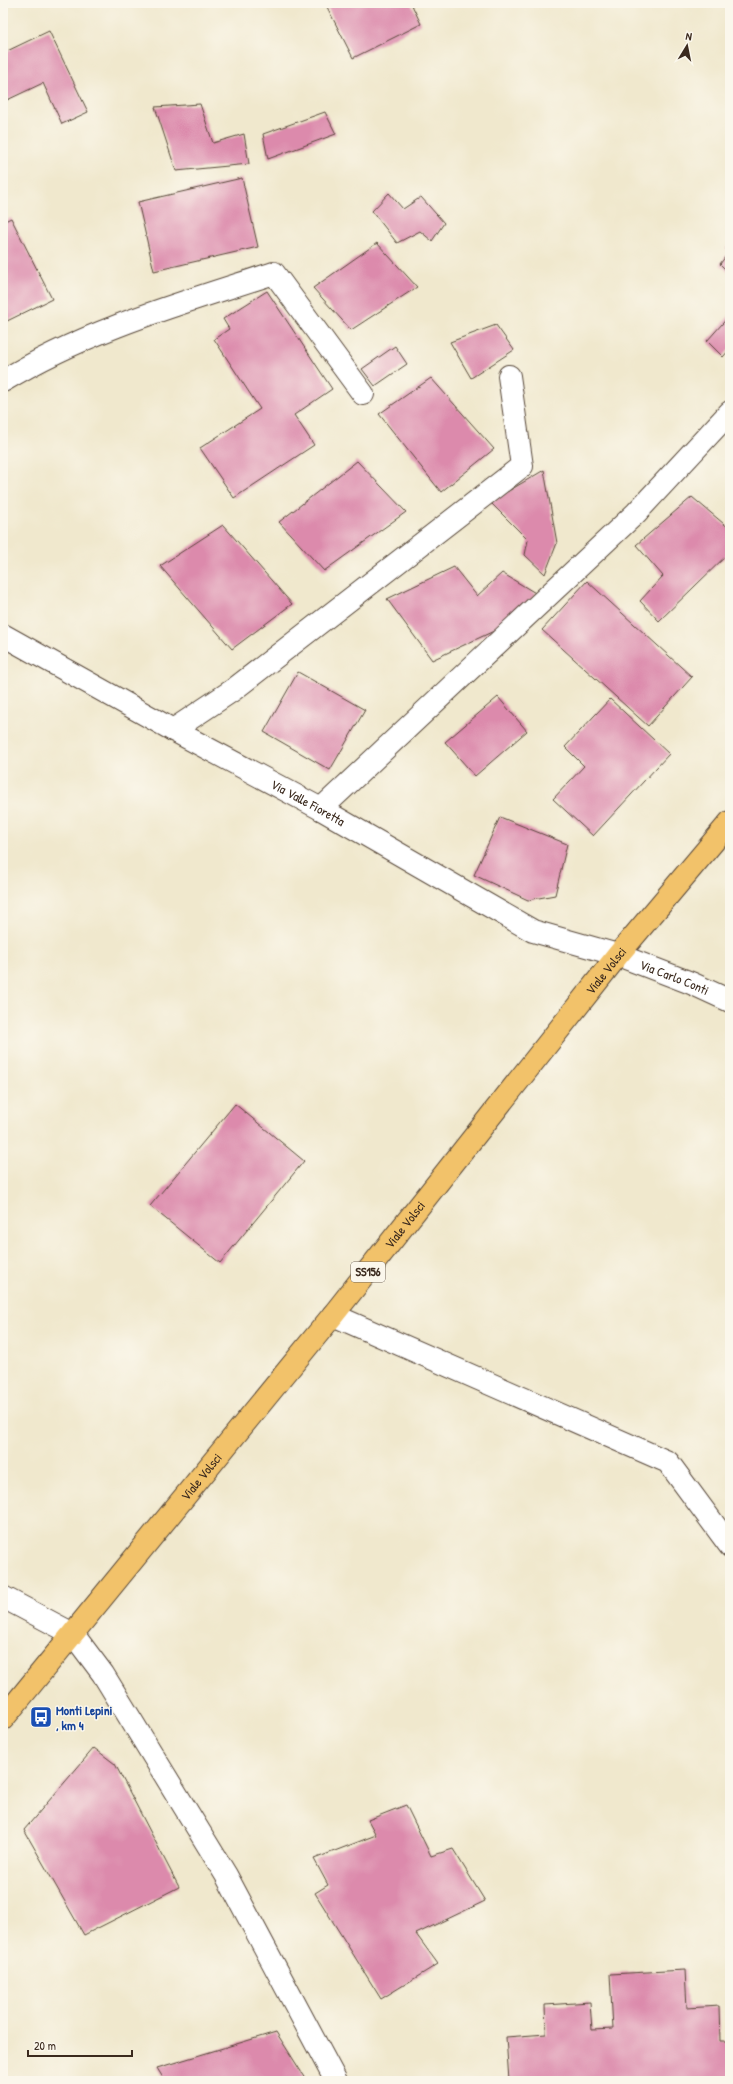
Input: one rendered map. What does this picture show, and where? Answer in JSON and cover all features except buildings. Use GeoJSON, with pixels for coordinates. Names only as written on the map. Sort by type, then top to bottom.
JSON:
{"type":"FeatureCollection","features":[{"type":"Feature","properties":{"kind":"main road","name":"Viale Volsci"},"geometry":{"type":"LineString","coordinates":[[3,1719],[333,1315],[618,955],[730,822]]}},
{"type":"Feature","properties":{"kind":"street"},"geometry":{"type":"LineString","coordinates":[[3,381],[37,360],[131,320],[274,273],[363,394]]}},
{"type":"Feature","properties":{"kind":"street"},"geometry":{"type":"LineString","coordinates":[[173,730],[233,690],[522,466],[509,376]]}},
{"type":"Feature","properties":{"kind":"street"},"geometry":{"type":"LineString","coordinates":[[320,809],[636,513],[730,412]]}},
{"type":"Feature","properties":{"kind":"street","name":"Via Valle Fioretta"},"geometry":{"type":"LineString","coordinates":[[3,635],[173,730],[320,809],[533,931],[618,955]]}},
{"type":"Feature","properties":{"kind":"street","name":"Via Carlo Conti"},"geometry":{"type":"LineString","coordinates":[[618,955],[691,983],[730,1001]]}},
{"type":"Feature","properties":{"kind":"street"},"geometry":{"type":"LineString","coordinates":[[333,1315],[668,1462],[730,1546]]}},
{"type":"Feature","properties":{"kind":"street"},"geometry":{"type":"LineString","coordinates":[[3,1597],[73,1634],[103,1674],[226,1875],[336,2081]]}},
{"type":"Feature","properties":{"kind":"place","name":"Monti Lepini , km 4"},"geometry":{"type":"Point","coordinates":[41,1717]}}]}
